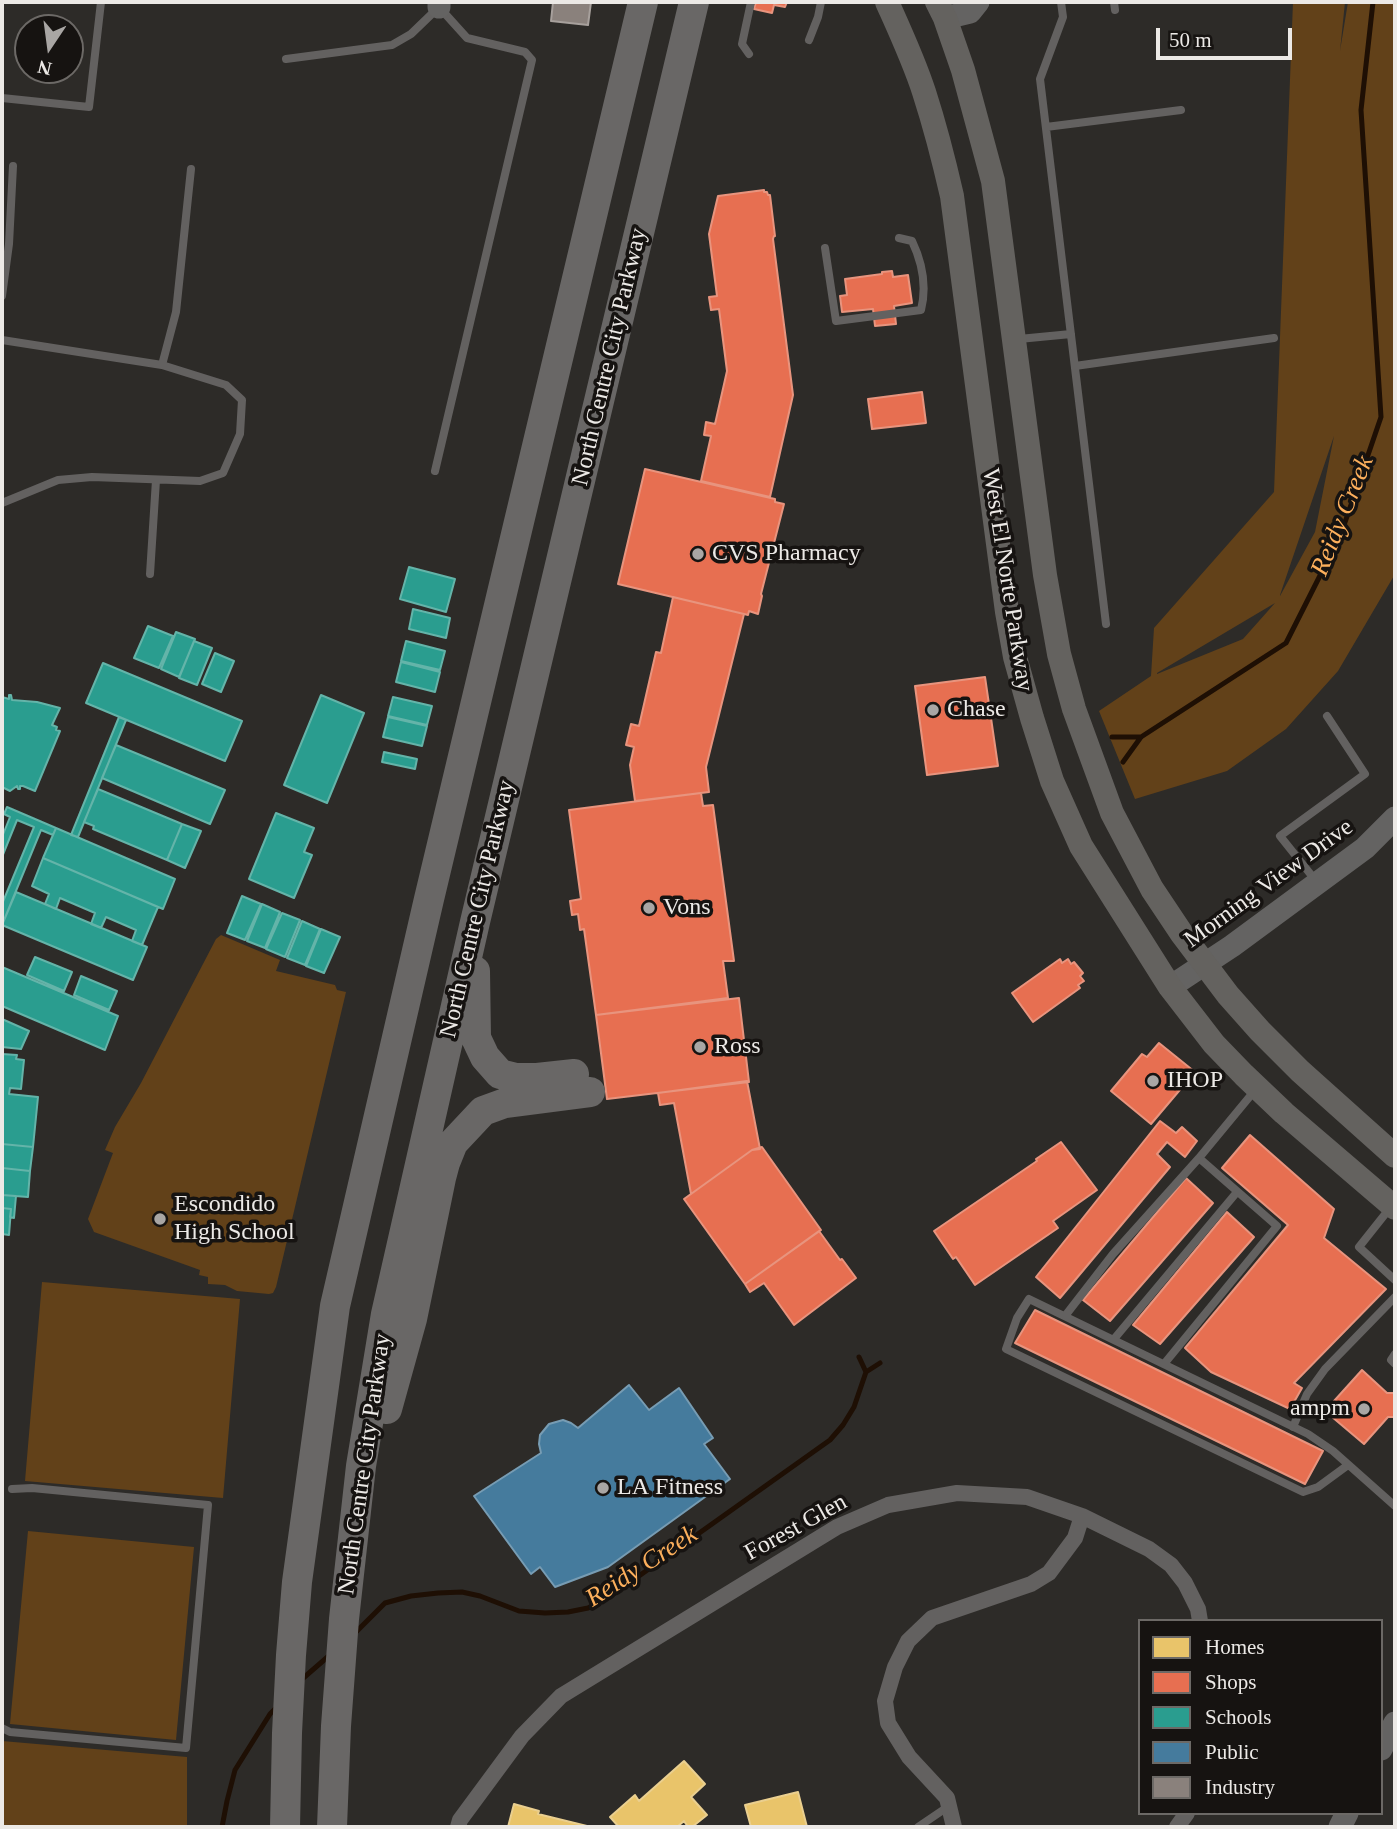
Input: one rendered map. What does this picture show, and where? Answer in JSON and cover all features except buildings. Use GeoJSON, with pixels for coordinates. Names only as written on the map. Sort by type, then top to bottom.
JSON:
{"type":"FeatureCollection","features":[{"type":"Feature","properties":{"kind":"highway","name":"North Centre City Parkway"},"geometry":{"type":"LineString","coordinates":[[285,1827],[290,1655],[297,1582],[335,1306],[429,898],[643,2]]}},
{"type":"Feature","properties":{"kind":"highway","name":"North Centre City Parkway"},"geometry":{"type":"LineString","coordinates":[[332,1827],[344,1619],[361,1466],[386,1314],[429,1117],[694,2]]}},
{"type":"Feature","properties":{"kind":"highway"},"geometry":{"type":"LineString","coordinates":[[361,1466],[382,1427],[412,1319],[440,1178],[453,1143],[483,1111],[589,1082],[516,1078],[500,1074],[485,1057],[476,1038],[475,922]]}},
{"type":"Feature","properties":{"kind":"main road","name":"West El Norte Parkway"},"geometry":{"type":"LineString","coordinates":[[887,2],[908,48],[940,143],[951,196],[1007,612],[1015,657],[1052,781],[1081,846],[1170,987],[1214,1044],[1284,1113],[1394,1207]]}},
{"type":"Feature","properties":{"kind":"main road","name":"West El Norte Parkway"},"geometry":{"type":"LineString","coordinates":[[941,10],[963,70],[993,181],[1045,575],[1059,654],[1073,709],[1112,813],[1152,889],[1228,995],[1300,1071],[1395,1156]]}},
{"type":"Feature","properties":{"kind":"street"},"geometry":{"type":"LineString","coordinates":[[941,10],[970,12],[978,2]]}},
{"type":"Feature","properties":{"kind":"street","name":"Morning View Drive"},"geometry":{"type":"LineString","coordinates":[[1170,987],[1205,965],[1365,848],[1395,818]]}},
{"type":"Feature","properties":{"kind":"street","name":"Forest Glen"},"geometry":{"type":"LineString","coordinates":[[458,1827],[460,1820],[522,1735],[561,1696],[838,1527],[888,1505],[957,1493],[1027,1497],[1082,1516],[1149,1549],[1171,1565],[1185,1583],[1198,1609],[1200,1619]]}},
{"type":"Feature","properties":{"kind":"street"},"geometry":{"type":"LineString","coordinates":[[954,1827],[947,1798],[909,1757],[888,1723],[885,1701],[895,1667],[908,1641],[932,1618],[1031,1584],[1049,1573],[1075,1538],[1082,1516]]}},
{"type":"Feature","properties":{"kind":"street"},"geometry":{"type":"LineString","coordinates":[[1383,1745],[1395,1723]]}},
{"type":"Feature","properties":{"kind":"lane"},"geometry":{"type":"LineString","coordinates":[[2,98],[89,107],[102,2]]}},
{"type":"Feature","properties":{"kind":"lane"},"geometry":{"type":"LineString","coordinates":[[749,54],[742,44],[751,2]]}},
{"type":"Feature","properties":{"kind":"lane"},"geometry":{"type":"LineString","coordinates":[[810,40],[821,2]]}},
{"type":"Feature","properties":{"kind":"lane"},"geometry":{"type":"LineString","coordinates":[[1061,2],[1063,17],[1040,79],[1106,624]]}},
{"type":"Feature","properties":{"kind":"lane"},"geometry":{"type":"LineString","coordinates":[[286,59],[393,45],[411,34],[439,5],[467,38],[526,52],[532,60],[435,471]]}},
{"type":"Feature","properties":{"kind":"lane"},"geometry":{"type":"LineString","coordinates":[[1046,127],[1181,110]]}},
{"type":"Feature","properties":{"kind":"lane"},"geometry":{"type":"LineString","coordinates":[[2,296],[9,244],[13,166]]}},
{"type":"Feature","properties":{"kind":"lane"},"geometry":{"type":"LineString","coordinates":[[162,365],[176,312],[191,169]]}},
{"type":"Feature","properties":{"kind":"lane"},"geometry":{"type":"LineString","coordinates":[[825,248],[836,321],[921,310],[924,298],[921,260],[912,241],[899,238]]}},
{"type":"Feature","properties":{"kind":"lane"},"geometry":{"type":"LineString","coordinates":[[1015,340],[1071,334]]}},
{"type":"Feature","properties":{"kind":"lane"},"geometry":{"type":"LineString","coordinates":[[1075,366],[1274,338]]}},
{"type":"Feature","properties":{"kind":"lane"},"geometry":{"type":"LineString","coordinates":[[2,340],[162,365],[226,385],[242,400],[240,434],[223,473],[201,481],[92,477],[58,480],[2,503]]}},
{"type":"Feature","properties":{"kind":"lane"},"geometry":{"type":"LineString","coordinates":[[150,574],[156,480]]}},
{"type":"Feature","properties":{"kind":"lane"},"geometry":{"type":"LineString","coordinates":[[1318,883],[1280,836],[1365,774],[1326,716]]}},
{"type":"Feature","properties":{"kind":"lane"},"geometry":{"type":"LineString","coordinates":[[1065,1315],[1113,1254],[1257,1088]]}},
{"type":"Feature","properties":{"kind":"lane"},"geometry":{"type":"LineString","coordinates":[[1164,1364],[1277,1226],[1199,1158]]}},
{"type":"Feature","properties":{"kind":"lane"},"geometry":{"type":"LineString","coordinates":[[1114,1339],[1237,1192]]}},
{"type":"Feature","properties":{"kind":"lane"},"geometry":{"type":"LineString","coordinates":[[1394,1207],[1359,1247],[1395,1280]]}},
{"type":"Feature","properties":{"kind":"lane"},"geometry":{"type":"LineString","coordinates":[[1293,1427],[1307,1394],[1325,1368],[1395,1297]]}},
{"type":"Feature","properties":{"kind":"lane"},"geometry":{"type":"LineString","coordinates":[[1348,1465],[1318,1487],[1303,1492],[1006,1349],[1017,1318],[1029,1299],[1308,1434],[1333,1451],[1395,1506]]}},
{"type":"Feature","properties":{"kind":"lane"},"geometry":{"type":"LineString","coordinates":[[1395,1354],[1391,1360],[1395,1364]]}},
{"type":"Feature","properties":{"kind":"lane"},"geometry":{"type":"LineString","coordinates":[[2,1728],[10,1732],[186,1748],[208,1505],[32,1488],[12,1489]]}},
{"type":"Feature","properties":{"kind":"lane"},"geometry":{"type":"LineString","coordinates":[[918,1827],[949,1806]]}},
{"type":"Feature","properties":{"kind":"shaded area"},"geometry":{"type":"Polygon","coordinates":[[[1293,2],[1345,2],[1340,51],[1348,2],[1395,2],[1395,574],[1338,671],[1286,729],[1227,771],[1135,799],[1099,711],[1151,676],[1154,628],[1274,492],[1293,2]],[[1334,436],[1280,595],[1280,596],[1315,532],[1334,436]],[[1275,603],[1157,673],[1157,674],[1243,639],[1275,603]]]}},
{"type":"Feature","properties":{"kind":"shaded area"},"geometry":{"type":"Polygon","coordinates":[[[221,935],[280,960],[276,971],[335,985],[337,990],[346,992],[276,1287],[273,1293],[269,1294],[237,1291],[225,1285],[208,1284],[208,1277],[199,1275],[200,1270],[94,1232],[88,1219],[113,1153],[105,1150],[115,1127],[216,939],[221,935]]]}},
{"type":"Feature","properties":{"kind":"shaded area"},"geometry":{"type":"Polygon","coordinates":[[[42,1282],[240,1299],[223,1498],[25,1481],[42,1282]]]}},
{"type":"Feature","properties":{"kind":"shaded area"},"geometry":{"type":"Polygon","coordinates":[[[28,1531],[194,1547],[176,1740],[10,1724],[28,1531]]]}},
{"type":"Feature","properties":{"kind":"shaded area"},"geometry":{"type":"Polygon","coordinates":[[[2,1741],[187,1757],[187,1827],[2,1827],[2,1741]]]}},
{"type":"Feature","properties":{"kind":"waterway","name":"Reidy Creek"},"geometry":{"type":"LineString","coordinates":[[1123,762],[1141,737],[1286,643],[1341,534],[1381,417],[1361,110],[1373,2]]}},
{"type":"Feature","properties":{"kind":"waterway","name":"Reidy Creek"},"geometry":{"type":"LineString","coordinates":[[1112,737],[1141,737]]}},
{"type":"Feature","properties":{"kind":"waterway","name":"Reidy Creek"},"geometry":{"type":"LineString","coordinates":[[859,1357],[866,1372]]}},
{"type":"Feature","properties":{"kind":"waterway","name":"Reidy Creek"},"geometry":{"type":"LineString","coordinates":[[354,1634],[385,1603],[411,1596],[462,1592],[519,1611],[545,1613],[588,1608],[608,1598],[830,1440],[854,1407],[866,1372],[880,1363]]}},
{"type":"Feature","properties":{"kind":"waterway","name":"Reidy Creek"},"geometry":{"type":"LineString","coordinates":[[301,1680],[331,1654]]}},
{"type":"Feature","properties":{"kind":"waterway","name":"Reidy Creek"},"geometry":{"type":"LineString","coordinates":[[222,1827],[235,1770],[276,1708]]}},
{"type":"Feature","properties":{"kind":"place","name":"CVS Pharmacy"},"geometry":{"type":"Point","coordinates":[698,554]}},
{"type":"Feature","properties":{"kind":"place","name":"Chase"},"geometry":{"type":"Point","coordinates":[933,710]}},
{"type":"Feature","properties":{"kind":"place","name":"Vons"},"geometry":{"type":"Point","coordinates":[649,908]}},
{"type":"Feature","properties":{"kind":"place","name":"Ross"},"geometry":{"type":"Point","coordinates":[700,1047]}},
{"type":"Feature","properties":{"kind":"place","name":"IHOP"},"geometry":{"type":"Point","coordinates":[1153,1081]}},
{"type":"Feature","properties":{"kind":"place","name":"Escondido High School"},"geometry":{"type":"Point","coordinates":[160,1219]}},
{"type":"Feature","properties":{"kind":"place","name":"ampm"},"geometry":{"type":"Point","coordinates":[1364,1409]}},
{"type":"Feature","properties":{"kind":"place","name":"LA Fitness"},"geometry":{"type":"Point","coordinates":[603,1488]}}]}
